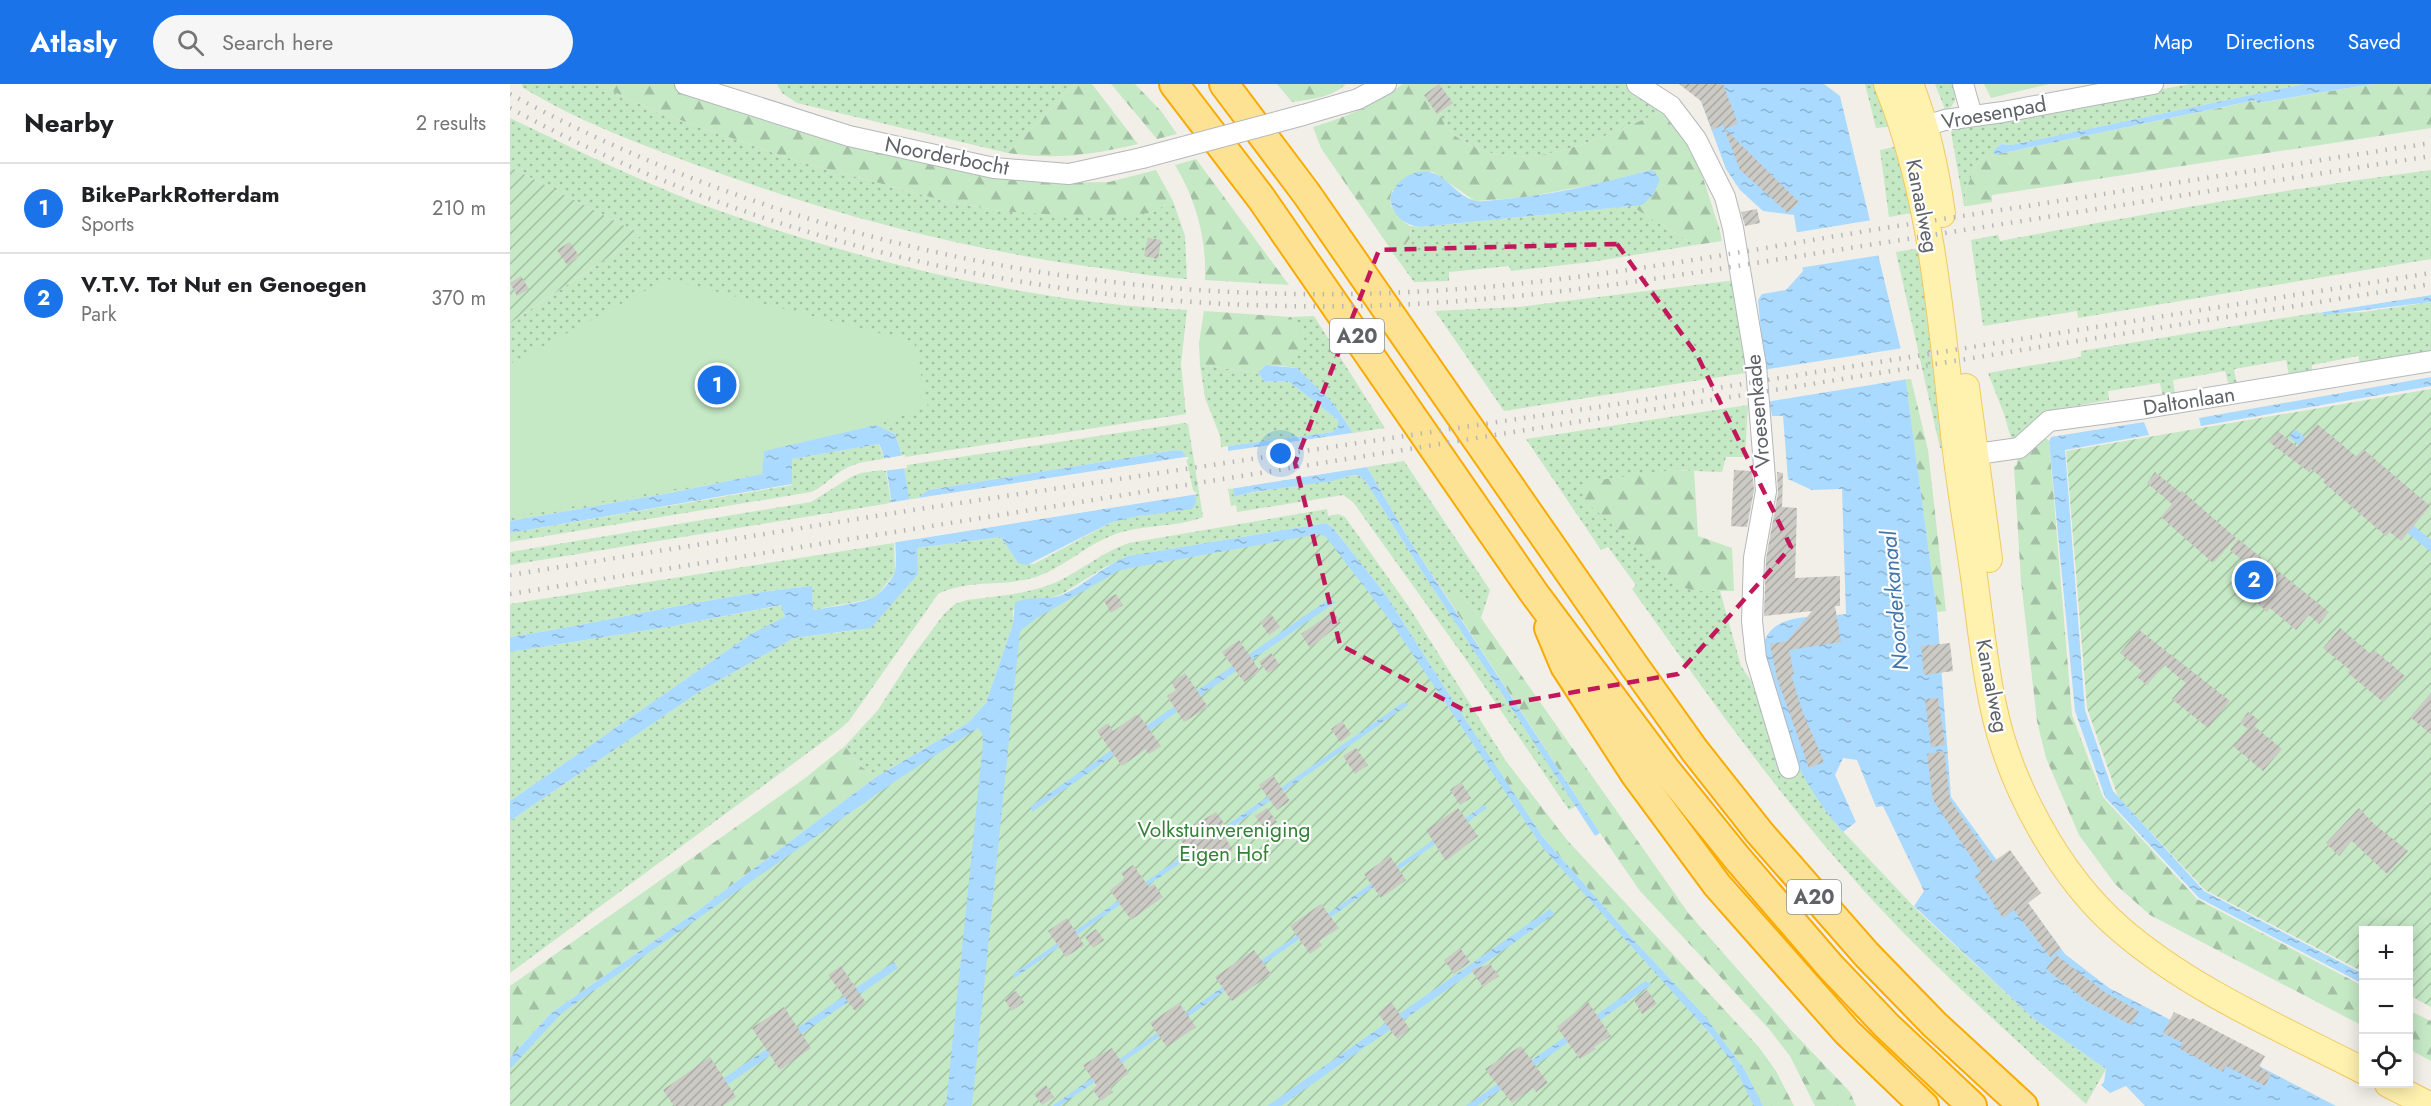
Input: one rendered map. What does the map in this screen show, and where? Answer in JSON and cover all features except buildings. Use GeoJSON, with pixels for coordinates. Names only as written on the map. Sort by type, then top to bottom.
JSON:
{"type":"FeatureCollection","features":[{"type":"Feature","properties":{"kind":"highway","name":"A20"},"geometry":{"type":"LineString","coordinates":[[1174,84],[1261,198],[1534,593],[1666,770],[1781,910],[1887,1026],[1972,1106]]}},
{"type":"Feature","properties":{"kind":"highway","name":"A20"},"geometry":{"type":"LineString","coordinates":[[1224,84],[1306,193],[1695,751],[1759,832],[1867,955],[1934,1024],[2023,1106]]}},
{"type":"Feature","properties":{"kind":"highway","name":"A20"},"geometry":{"type":"LineString","coordinates":[[1534,593],[1565,666],[1672,827],[1717,885],[1767,943],[1854,1039],[1924,1106]]}},
{"type":"Feature","properties":{"kind":"main road"},"geometry":{"type":"LineString","coordinates":[[1887,84],[1916,129]]}},
{"type":"Feature","properties":{"kind":"main road"},"geometry":{"type":"LineString","coordinates":[[1910,84],[1916,129]]}},
{"type":"Feature","properties":{"kind":"main road","name":"Kanaalweg"},"geometry":{"type":"LineString","coordinates":[[1916,129],[1938,184],[1993,706],[2014,775],[2043,834],[2075,880],[2118,927],[2168,965],[2219,996],[2359,1068]]}},
{"type":"Feature","properties":{"kind":"main road","name":"Kanaalweg"},"geometry":{"type":"LineString","coordinates":[[1966,456],[2007,704],[2026,768],[2054,824],[2086,871],[2126,918],[2174,955],[2359,1053]]}},
{"type":"Feature","properties":{"kind":"main road"},"geometry":{"type":"LineString","coordinates":[[2413,1081],[2431,1090]]}},
{"type":"Feature","properties":{"kind":"main road"},"geometry":{"type":"LineString","coordinates":[[2397,1088],[2431,1106]]}},
{"type":"Feature","properties":{"kind":"street","name":"Noorderbocht"},"geometry":{"type":"LineString","coordinates":[[685,84],[786,114],[849,136],[993,168],[1069,174],[1142,158],[1303,115],[1358,99],[1384,84]]}},
{"type":"Feature","properties":{"kind":"street","name":"Vroesenkade"},"geometry":{"type":"LineString","coordinates":[[1637,84],[1671,106],[1696,140],[1725,197],[1733,228],[1756,366],[1766,491],[1754,558],[1752,621],[1756,658],[1789,768]]}},
{"type":"Feature","properties":{"kind":"street"},"geometry":{"type":"LineString","coordinates":[[1963,84],[1972,116]]}},
{"type":"Feature","properties":{"kind":"street","name":"Vroesenpad"},"geometry":{"type":"LineString","coordinates":[[1916,129],[1972,116],[2153,84]]}},
{"type":"Feature","properties":{"kind":"street","name":"Daltonlaan"},"geometry":{"type":"LineString","coordinates":[[1966,456],[2019,448],[2049,421],[2146,408],[2431,361]]}},
{"type":"Feature","properties":{"kind":"highlighted area"},"geometry":{"type":"Polygon","coordinates":[[[1617,244],[1697,355],[1791,547],[1678,674],[1466,711],[1340,645],[1295,463],[1379,250],[1617,244]]]}},
{"type":"Feature","properties":{"kind":"green space"},"geometry":{"type":"Polygon","coordinates":[[[522,84],[598,84],[652,110],[791,159],[945,201],[1001,211],[1150,213],[1173,201],[1185,236],[1187,279],[1092,267],[993,250],[847,215],[752,185],[634,141],[544,100],[522,87],[522,84]]]}},
{"type":"Feature","properties":{"kind":"green space"},"geometry":{"type":"Polygon","coordinates":[[[598,84],[680,84],[992,177],[1059,183],[1109,182],[1156,170],[1173,201],[1150,213],[1087,217],[1001,211],[945,201],[791,159],[652,110],[598,84]]]}},
{"type":"Feature","properties":{"kind":"green space"},"geometry":{"type":"Polygon","coordinates":[[[777,84],[1075,84],[1008,153],[797,103],[782,93],[777,84]]]}},
{"type":"Feature","properties":{"kind":"green space"},"geometry":{"type":"Polygon","coordinates":[[[1075,84],[1092,84],[1138,144],[1073,155],[1042,156],[1008,153],[1075,84]]]}},
{"type":"Feature","properties":{"kind":"green space"},"geometry":{"type":"Polygon","coordinates":[[[1111,84],[1135,84],[1161,111],[1177,134],[1157,139],[1111,84]]]}},
{"type":"Feature","properties":{"kind":"green space"},"geometry":{"type":"Polygon","coordinates":[[[1277,84],[1346,84],[1327,95],[1292,102],[1277,84]]]}},
{"type":"Feature","properties":{"kind":"green space"},"geometry":{"type":"Polygon","coordinates":[[[1403,84],[1441,84],[1440,113],[1451,133],[1468,144],[1492,153],[1516,156],[1541,155],[1566,149],[1615,132],[1661,112],[1673,123],[1691,150],[1704,180],[1722,241],[1695,245],[1631,206],[1649,198],[1660,180],[1650,170],[1602,183],[1520,198],[1475,201],[1433,172],[1419,172],[1392,191],[1391,206],[1410,226],[1411,237],[1396,257],[1321,148],[1313,127],[1360,109],[1403,84]]]}},
{"type":"Feature","properties":{"kind":"green space"},"geometry":{"type":"Polygon","coordinates":[[[1441,84],[1625,84],[1661,112],[1615,132],[1566,149],[1541,155],[1516,156],[1492,153],[1468,144],[1446,127],[1440,113],[1441,84]]]}},
{"type":"Feature","properties":{"kind":"green space"},"geometry":{"type":"Polygon","coordinates":[[[1865,84],[1881,84],[1896,126],[1876,128],[1865,84]]]}},
{"type":"Feature","properties":{"kind":"green space"},"geometry":{"type":"Polygon","coordinates":[[[1935,84],[1956,84],[1955,101],[1951,107],[1945,109],[1935,84]]]}},
{"type":"Feature","properties":{"kind":"green space"},"geometry":{"type":"Polygon","coordinates":[[[1984,84],[2049,84],[1991,98],[1984,84]]]}},
{"type":"Feature","properties":{"kind":"green space"},"geometry":{"type":"Polygon","coordinates":[[[2190,84],[2304,84],[2011,145],[2001,144],[1994,150],[1994,155],[1979,160],[1965,191],[1967,206],[1964,206],[1951,132],[1959,127],[2190,84]]]}},
{"type":"Feature","properties":{"kind":"green space"},"geometry":{"type":"Polygon","coordinates":[[[2373,84],[2431,84],[2431,128],[1992,195],[1992,202],[1967,206],[1965,191],[1979,160],[1994,155],[2257,100],[2259,103],[2373,84]]]}},
{"type":"Feature","properties":{"kind":"green space"},"geometry":{"type":"Polygon","coordinates":[[[510,118],[612,167],[689,199],[835,248],[934,274],[1035,293],[1085,301],[1187,310],[1181,364],[1186,414],[905,457],[902,456],[895,434],[876,425],[764,451],[762,474],[670,493],[510,521],[510,323],[642,235],[510,167],[510,118]]]}},
{"type":"Feature","properties":{"kind":"green space"},"geometry":{"type":"Polygon","coordinates":[[[1903,145],[1918,212],[1889,217],[1880,150],[1903,145]]]}},
{"type":"Feature","properties":{"kind":"green space"},"geometry":{"type":"Polygon","coordinates":[[[1196,159],[1289,285],[1205,280],[1204,250],[1199,220],[1189,192],[1175,165],[1196,159]]]}},
{"type":"Feature","properties":{"kind":"green space"},"geometry":{"type":"Polygon","coordinates":[[[510,167],[642,235],[510,323],[510,167]]]}},
{"type":"Feature","properties":{"kind":"green space"},"geometry":{"type":"Polygon","coordinates":[[[2431,170],[2431,259],[2078,318],[2077,311],[1983,326],[1971,240],[1998,235],[2000,241],[2323,185],[2431,170]]]}},
{"type":"Feature","properties":{"kind":"green space"},"geometry":{"type":"Polygon","coordinates":[[[1631,206],[1695,245],[1591,262],[1511,271],[1509,266],[1449,272],[1449,281],[1414,282],[1396,257],[1411,237],[1410,226],[1420,227],[1631,206]]]}},
{"type":"Feature","properties":{"kind":"green space"},"geometry":{"type":"Polygon","coordinates":[[[1921,248],[1950,451],[1940,448],[1896,252],[1921,248]]]}},
{"type":"Feature","properties":{"kind":"green space"},"geometry":{"type":"Polygon","coordinates":[[[667,279],[914,342],[928,407],[876,425],[764,451],[762,474],[510,517],[510,364],[667,279]]]}},
{"type":"Feature","properties":{"kind":"green space"},"geometry":{"type":"Polygon","coordinates":[[[1736,280],[1751,372],[1504,411],[1435,311],[1518,307],[1736,280]]]}},
{"type":"Feature","properties":{"kind":"green space"},"geometry":{"type":"Polygon","coordinates":[[[2431,302],[2431,351],[2360,363],[2358,356],[2312,365],[2312,371],[2289,375],[2286,360],[2234,369],[2237,385],[2229,386],[2225,371],[2173,380],[2175,395],[2163,396],[2160,383],[2108,391],[2109,400],[2059,409],[2059,414],[2015,440],[2014,437],[2011,438],[1988,373],[2081,357],[2081,351],[2321,312],[2322,314],[2363,312],[2431,302]]]}},
{"type":"Feature","properties":{"kind":"green space"},"geometry":{"type":"Polygon","coordinates":[[[1204,311],[1291,317],[1307,344],[1282,366],[1266,365],[1258,373],[1200,365],[1199,343],[1204,311]]]}},
{"type":"Feature","properties":{"kind":"green space"},"geometry":{"type":"Polygon","coordinates":[[[1314,316],[1385,428],[1353,433],[1334,404],[1297,368],[1282,366],[1306,344],[1291,317],[1314,316]]]}},
{"type":"Feature","properties":{"kind":"green space"},"geometry":{"type":"Polygon","coordinates":[[[1200,365],[1258,373],[1264,381],[1288,381],[1338,420],[1338,426],[1333,432],[1221,447],[1220,436],[1205,398],[1200,365]]]}},
{"type":"Feature","properties":{"kind":"green space"},"geometry":{"type":"Polygon","coordinates":[[[1905,379],[1911,379],[1928,450],[1946,611],[1937,612],[1905,379]]]}},
{"type":"Feature","properties":{"kind":"green space"},"geometry":{"type":"Polygon","coordinates":[[[2431,389],[2431,1007],[2413,997],[2413,926],[2359,926],[2359,970],[2205,890],[2118,797],[2087,708],[2066,451],[2431,389]]]}},
{"type":"Feature","properties":{"kind":"green space"},"geometry":{"type":"Polygon","coordinates":[[[1748,405],[1745,457],[1726,457],[1722,472],[1672,470],[1694,591],[1720,591],[1741,666],[1751,681],[1785,770],[1790,772],[1800,768],[1835,823],[1919,912],[2034,1019],[2106,1069],[2086,1104],[1973,1001],[1892,921],[1834,857],[1716,706],[1632,589],[1636,585],[1608,547],[1601,550],[1526,439],[1748,405]]]}},
{"type":"Feature","properties":{"kind":"green space"},"geometry":{"type":"Polygon","coordinates":[[[1188,424],[1203,517],[1113,535],[1092,545],[1054,569],[1032,578],[961,586],[938,594],[849,721],[840,729],[510,973],[510,821],[699,692],[794,638],[858,630],[917,548],[1001,537],[1018,563],[1034,564],[1112,522],[1196,503],[1186,458],[1182,451],[1176,450],[928,490],[918,498],[908,500],[904,468],[907,468],[907,465],[1188,424]]]}},
{"type":"Feature","properties":{"kind":"green space"},"geometry":{"type":"Polygon","coordinates":[[[2042,435],[2049,441],[2072,715],[2103,797],[2197,899],[2359,984],[2359,1024],[2150,915],[2115,884],[2079,835],[2046,758],[2037,721],[2021,581],[2014,466],[2017,465],[2017,456],[2042,435]]]}},
{"type":"Feature","properties":{"kind":"green space"},"geometry":{"type":"Polygon","coordinates":[[[879,444],[884,459],[852,465],[811,492],[510,542],[510,533],[792,485],[791,459],[879,444]]]}},
{"type":"Feature","properties":{"kind":"green space"},"geometry":{"type":"Polygon","coordinates":[[[1404,461],[1490,590],[1481,618],[1457,590],[1447,597],[1408,538],[1367,467],[1404,461]]]}},
{"type":"Feature","properties":{"kind":"green space"},"geometry":{"type":"Polygon","coordinates":[[[1672,470],[1694,471],[1698,536],[1732,548],[1734,591],[1694,591],[1682,587],[1583,499],[1585,482],[1672,470]]]}},
{"type":"Feature","properties":{"kind":"green space"},"geometry":{"type":"Polygon","coordinates":[[[886,471],[891,503],[510,565],[510,552],[811,502],[851,477],[886,471]]]}},
{"type":"Feature","properties":{"kind":"green space"},"geometry":{"type":"Polygon","coordinates":[[[1353,475],[1360,476],[1366,482],[1576,806],[1569,810],[1467,661],[1353,502],[1343,495],[1237,512],[1236,505],[1231,506],[1228,489],[1233,488],[1234,497],[1353,475]]]}},
{"type":"Feature","properties":{"kind":"green space"},"geometry":{"type":"Polygon","coordinates":[[[1327,509],[1328,516],[1338,514],[1345,517],[1409,607],[1506,761],[1496,769],[1386,595],[1333,528],[1326,523],[1128,556],[1105,567],[1062,594],[1013,610],[1013,624],[986,703],[968,723],[876,777],[859,765],[845,746],[878,710],[912,657],[944,614],[955,604],[967,600],[1025,592],[1048,585],[1129,543],[1327,509]]]}},
{"type":"Feature","properties":{"kind":"green space","name":"Volkstuinvereniging Eigen Hof"},"geometry":{"type":"Polygon","coordinates":[[[1322,530],[1337,539],[1543,841],[1741,1070],[1759,1106],[510,1106],[510,1063],[555,1014],[994,713],[1019,616],[1058,599],[1121,564],[1322,530]]]}},
{"type":"Feature","properties":{"kind":"green space"},"geometry":{"type":"Polygon","coordinates":[[[894,543],[895,573],[875,598],[813,610],[812,586],[774,590],[510,637],[510,604],[894,543]]]}},
{"type":"Feature","properties":{"kind":"green space"},"geometry":{"type":"Polygon","coordinates":[[[1457,590],[1481,618],[1689,914],[1789,1028],[1850,1092],[1856,1106],[1815,1106],[1790,1056],[1769,1029],[1640,891],[1447,597],[1457,590]]]}},
{"type":"Feature","properties":{"kind":"green space"},"geometry":{"type":"Polygon","coordinates":[[[782,605],[785,618],[751,634],[510,801],[510,652],[674,626],[782,605]]]}},
{"type":"Feature","properties":{"kind":"green space"},"geometry":{"type":"Polygon","coordinates":[[[845,746],[859,765],[876,777],[700,909],[551,1013],[510,1058],[510,986],[804,779],[845,746]]]}},
{"type":"Feature","properties":{"kind":"green space"},"geometry":{"type":"Polygon","coordinates":[[[1506,761],[1567,840],[1758,1046],[1776,1071],[1794,1106],[1763,1106],[1745,1070],[1704,1015],[1630,936],[1542,836],[1496,769],[1506,761]]]}},
{"type":"Feature","properties":{"kind":"green space"},"geometry":{"type":"Polygon","coordinates":[[[2413,1012],[2431,1021],[2431,1061],[2413,1051],[2413,1012]]]}},
{"type":"Feature","properties":{"kind":"water","name":"Noorderkanaal"},"geometry":{"type":"Polygon","coordinates":[[[1686,84],[1824,84],[1840,96],[1902,354],[1937,612],[1951,797],[2065,954],[2109,988],[2336,1106],[2145,1106],[2126,1086],[2110,1093],[2101,1085],[2104,1082],[2106,1069],[2034,1019],[1914,906],[1924,891],[1883,806],[1876,807],[1857,760],[1843,758],[1835,775],[1856,822],[1843,832],[1817,798],[1801,772],[1784,732],[1763,647],[1767,635],[1775,627],[1785,622],[1796,618],[1846,614],[1842,489],[1812,490],[1788,479],[1783,416],[1772,416],[1766,385],[1758,300],[1762,294],[1786,290],[1803,271],[1794,215],[1763,211],[1740,190],[1726,169],[1698,93],[1686,84]]]}},
{"type":"Feature","properties":{"kind":"water"},"geometry":{"type":"Polygon","coordinates":[[[2304,84],[2373,84],[2258,103],[2256,100],[1994,155],[1994,150],[2001,144],[2011,145],[2304,84]]]}},
{"type":"Feature","properties":{"kind":"water"},"geometry":{"type":"Polygon","coordinates":[[[1650,170],[1655,172],[1660,180],[1653,195],[1642,205],[1420,227],[1400,218],[1390,199],[1400,182],[1418,172],[1434,173],[1466,197],[1482,201],[1593,185],[1650,170]]]}},
{"type":"Feature","properties":{"kind":"water"},"geometry":{"type":"Polygon","coordinates":[[[2431,295],[2431,302],[2324,315],[2321,312],[2431,295]]]}},
{"type":"Feature","properties":{"kind":"water"},"geometry":{"type":"Polygon","coordinates":[[[1266,365],[1297,368],[1334,404],[1353,433],[1228,451],[1228,446],[1333,432],[1338,426],[1338,420],[1288,381],[1264,381],[1258,373],[1266,365]]]}},
{"type":"Feature","properties":{"kind":"water"},"geometry":{"type":"Polygon","coordinates":[[[2431,377],[2431,386],[2201,426],[2199,418],[2431,377]]]}},
{"type":"Feature","properties":{"kind":"water"},"geometry":{"type":"Polygon","coordinates":[[[2144,422],[2149,435],[2065,450],[2085,710],[2113,791],[2204,891],[2359,972],[2359,982],[2199,898],[2105,797],[2075,711],[2049,441],[2051,437],[2144,422]]]}},
{"type":"Feature","properties":{"kind":"water"},"geometry":{"type":"Polygon","coordinates":[[[876,425],[895,434],[902,456],[916,539],[1195,494],[1196,503],[1192,509],[1112,522],[1027,565],[1018,563],[1001,537],[917,548],[918,574],[871,628],[794,638],[699,692],[510,821],[510,801],[751,634],[785,617],[781,605],[674,626],[510,652],[510,637],[699,602],[812,586],[813,610],[846,605],[876,596],[892,577],[896,561],[889,485],[879,444],[792,459],[792,484],[510,533],[510,521],[670,493],[762,474],[764,451],[876,425]]]}},
{"type":"Feature","properties":{"kind":"water"},"geometry":{"type":"Polygon","coordinates":[[[2295,429],[2431,540],[2431,552],[2289,437],[2295,429]]]}},
{"type":"Feature","properties":{"kind":"water"},"geometry":{"type":"Polygon","coordinates":[[[1176,450],[1182,451],[1186,457],[918,498],[928,490],[1176,450]]]}},
{"type":"Feature","properties":{"kind":"water"},"geometry":{"type":"Polygon","coordinates":[[[1367,467],[1408,538],[1600,833],[1595,836],[1360,476],[1353,475],[1332,481],[1253,492],[1234,497],[1233,488],[1367,467]]]}},
{"type":"Feature","properties":{"kind":"water"},"geometry":{"type":"Polygon","coordinates":[[[1326,523],[1333,528],[1386,595],[1542,836],[1630,936],[1704,1015],[1745,1070],[1763,1106],[1754,1106],[1732,1062],[1712,1036],[1543,848],[1389,619],[1326,537],[1319,534],[1120,570],[1037,618],[1020,631],[972,1106],[946,1106],[983,743],[982,733],[978,728],[900,778],[562,1013],[510,1069],[510,1058],[551,1013],[700,909],[876,777],[968,723],[986,703],[1013,624],[1015,603],[1026,599],[1062,595],[1128,556],[1326,523]]]}},
{"type":"Feature","properties":{"kind":"water"},"geometry":{"type":"Polygon","coordinates":[[[1329,599],[1336,602],[1032,812],[1031,806],[1329,599]]]}},
{"type":"Feature","properties":{"kind":"water"},"geometry":{"type":"Polygon","coordinates":[[[1404,702],[1408,705],[1013,979],[1013,974],[1404,702]]]}},
{"type":"Feature","properties":{"kind":"water"},"geometry":{"type":"Polygon","coordinates":[[[1484,805],[1487,808],[1060,1106],[1052,1106],[1484,805]]]}},
{"type":"Feature","properties":{"kind":"water"},"geometry":{"type":"Polygon","coordinates":[[[1550,909],[1555,914],[1281,1106],[1267,1106],[1550,909]]]}},
{"type":"Feature","properties":{"kind":"water"},"geometry":{"type":"Polygon","coordinates":[[[894,962],[898,968],[696,1106],[683,1106],[894,962]]]}},
{"type":"Feature","properties":{"kind":"water"},"geometry":{"type":"Polygon","coordinates":[[[1645,981],[1652,984],[1477,1106],[1466,1106],[1645,981]]]}},
{"type":"Feature","properties":{"kind":"pier"},"geometry":{"type":"Polygon","coordinates":[[[1872,220],[1881,255],[1799,268],[1793,233],[1872,220]]]}},
{"type":"Feature","properties":{"kind":"pier"},"geometry":{"type":"Polygon","coordinates":[[[2431,292],[2431,295],[2318,313],[2320,309],[2431,292]]]}},
{"type":"Feature","properties":{"kind":"pier"},"geometry":{"type":"Polygon","coordinates":[[[1903,348],[1908,379],[1766,402],[1762,370],[1903,348]]]}},
{"type":"Feature","properties":{"kind":"pier"},"geometry":{"type":"Polygon","coordinates":[[[1356,433],[1353,436],[1280,447],[1229,454],[1225,452],[1356,433]]]}},
{"type":"Feature","properties":{"kind":"pier"},"geometry":{"type":"Polygon","coordinates":[[[905,455],[907,468],[883,471],[881,459],[905,455]]]}},
{"type":"Feature","properties":{"kind":"pier"},"geometry":{"type":"Polygon","coordinates":[[[1189,457],[1187,460],[919,501],[915,499],[1189,457]]]}},
{"type":"Feature","properties":{"kind":"pier"},"geometry":{"type":"Polygon","coordinates":[[[1367,464],[1370,466],[1230,489],[1233,485],[1367,464]]]}},
{"type":"Feature","properties":{"kind":"pier"},"geometry":{"type":"Polygon","coordinates":[[[1194,491],[1198,494],[891,543],[888,503],[911,499],[918,536],[1194,491]]]}},
{"type":"Feature","properties":{"kind":"railway"},"geometry":{"type":"LineString","coordinates":[[510,94],[619,148],[731,193],[846,229],[963,258],[1083,278],[1203,290],[1324,294],[1445,290],[1560,279],[2431,143]]}},
{"type":"Feature","properties":{"kind":"railway"},"geometry":{"type":"LineString","coordinates":[[510,108],[623,163],[740,210],[860,247],[983,275],[1107,294],[1233,304],[1359,306],[1484,299],[1582,289],[2431,156]]}},
{"type":"Feature","properties":{"kind":"railway"},"geometry":{"type":"LineString","coordinates":[[510,575],[913,510],[1637,401],[2431,273]]}},
{"type":"Feature","properties":{"kind":"railway"},"geometry":{"type":"LineString","coordinates":[[510,594],[2431,284]]}},
{"type":"Feature","properties":{"kind":"place","name":"BikeParkRotterdam"},"geometry":{"type":"Point","coordinates":[717,385]}},
{"type":"Feature","properties":{"kind":"place","name":"V.T.V. Tot Nut en Genoegen"},"geometry":{"type":"Point","coordinates":[2254,580]}}]}
